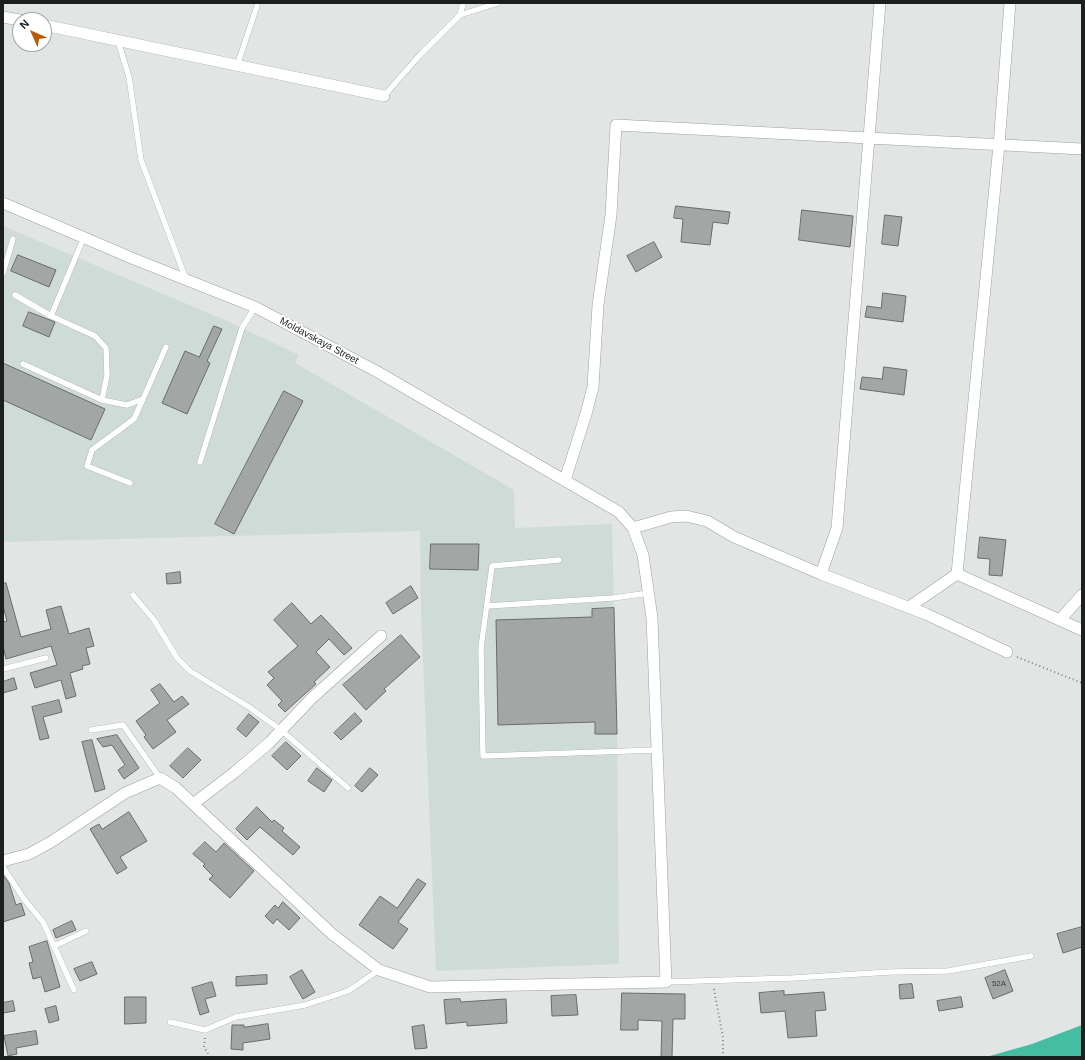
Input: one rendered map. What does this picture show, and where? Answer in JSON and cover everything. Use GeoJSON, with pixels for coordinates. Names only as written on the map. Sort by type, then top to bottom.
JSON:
{"type":"FeatureCollection","features":[{"type":"Feature","properties":{"kind":"street"},"geometry":{"type":"LineString","coordinates":[[821,574],[837,528],[880,3]]}},
{"type":"Feature","properties":{"kind":"street"},"geometry":{"type":"LineString","coordinates":[[957,574],[1010,3]]}},
{"type":"Feature","properties":{"kind":"street"},"geometry":{"type":"LineString","coordinates":[[52,27],[384,96]]}},
{"type":"Feature","properties":{"kind":"street"},"geometry":{"type":"LineString","coordinates":[[564,480],[586,414],[593,387],[598,305],[611,215],[616,125],[1082,150]]}},
{"type":"Feature","properties":{"kind":"street","name":"Moldavskaya Street"},"geometry":{"type":"LineString","coordinates":[[3,203],[255,307],[376,371],[619,512],[633,528]]}},
{"type":"Feature","properties":{"kind":"street"},"geometry":{"type":"LineString","coordinates":[[3,861],[29,854],[51,842],[125,793],[160,778],[176,788],[332,934],[379,970],[430,986],[666,982],[652,618],[643,555],[633,528],[670,517],[686,516],[707,521],[734,537],[821,574],[909,607],[962,630],[1006,652]]}},
{"type":"Feature","properties":{"kind":"street"},"geometry":{"type":"LineString","coordinates":[[909,607],[957,574]]}},
{"type":"Feature","properties":{"kind":"street"},"geometry":{"type":"LineString","coordinates":[[957,574],[1082,630]]}},
{"type":"Feature","properties":{"kind":"street"},"geometry":{"type":"LineString","coordinates":[[1060,620],[1082,595]]}},
{"type":"Feature","properties":{"kind":"street"},"geometry":{"type":"LineString","coordinates":[[193,804],[235,772],[281,730],[312,698],[381,636]]}},
{"type":"Feature","properties":{"kind":"lane"},"geometry":{"type":"LineString","coordinates":[[384,96],[419,56],[460,14],[463,3]]}},
{"type":"Feature","properties":{"kind":"lane"},"geometry":{"type":"LineString","coordinates":[[460,14],[498,3]]}},
{"type":"Feature","properties":{"kind":"lane"},"geometry":{"type":"LineString","coordinates":[[237,66],[257,6]]}},
{"type":"Feature","properties":{"kind":"lane"},"geometry":{"type":"LineString","coordinates":[[118,41],[129,77],[141,160],[186,279]]}},
{"type":"Feature","properties":{"kind":"lane"},"geometry":{"type":"LineString","coordinates":[[51,316],[84,237]]}},
{"type":"Feature","properties":{"kind":"lane"},"geometry":{"type":"LineString","coordinates":[[3,273],[13,239]]}},
{"type":"Feature","properties":{"kind":"lane"},"geometry":{"type":"LineString","coordinates":[[15,295],[51,316],[94,336],[106,348],[107,375],[102,400]]}},
{"type":"Feature","properties":{"kind":"lane"},"geometry":{"type":"LineString","coordinates":[[200,462],[242,328],[255,307]]}},
{"type":"Feature","properties":{"kind":"lane"},"geometry":{"type":"LineString","coordinates":[[130,483],[87,466],[92,450],[134,418],[166,347]]}},
{"type":"Feature","properties":{"kind":"lane"},"geometry":{"type":"LineString","coordinates":[[23,364],[102,400],[127,405],[143,399]]}},
{"type":"Feature","properties":{"kind":"lane"},"geometry":{"type":"LineString","coordinates":[[559,560],[492,566],[488,606],[481,648],[483,756],[658,750]]}},
{"type":"Feature","properties":{"kind":"lane"},"geometry":{"type":"LineString","coordinates":[[488,606],[614,598],[649,593]]}},
{"type":"Feature","properties":{"kind":"lane"},"geometry":{"type":"LineString","coordinates":[[133,595],[154,620],[177,658],[190,671],[250,707],[281,730],[348,788]]}},
{"type":"Feature","properties":{"kind":"lane"},"geometry":{"type":"LineString","coordinates":[[3,669],[46,658]]}},
{"type":"Feature","properties":{"kind":"lane"},"geometry":{"type":"LineString","coordinates":[[91,730],[122,725],[160,778]]}},
{"type":"Feature","properties":{"kind":"lane"},"geometry":{"type":"LineString","coordinates":[[3,867],[24,899],[43,922],[74,990]]}},
{"type":"Feature","properties":{"kind":"lane"},"geometry":{"type":"LineString","coordinates":[[54,946],[86,931]]}},
{"type":"Feature","properties":{"kind":"lane"},"geometry":{"type":"LineString","coordinates":[[666,982],[890,972],[948,971],[1031,956]]}},
{"type":"Feature","properties":{"kind":"lane"},"geometry":{"type":"LineString","coordinates":[[170,1022],[205,1030],[236,1017],[305,1005],[348,991],[379,970]]}},
{"type":"Feature","properties":{"kind":"path"},"geometry":{"type":"LineString","coordinates":[[1006,652],[1082,683]]}},
{"type":"Feature","properties":{"kind":"path"},"geometry":{"type":"LineString","coordinates":[[713,981],[723,1038],[723,1057]]}},
{"type":"Feature","properties":{"kind":"path"},"geometry":{"type":"LineString","coordinates":[[205,1030],[204,1047],[210,1057]]}},
{"type":"Feature","properties":{"kind":"shaded area"},"geometry":{"type":"Polygon","coordinates":[[[3,226],[227,321],[299,355],[295,363],[514,490],[515,528],[612,524],[617,734],[619,964],[436,971],[421,613],[420,531],[3,542],[3,226]]]}},
{"type":"Feature","properties":{"kind":"shaded area"},"geometry":{"type":"Polygon","coordinates":[[[1082,1025],[1082,1057],[986,1057],[1032,1044],[1082,1025]]]}},
{"type":"Feature","properties":{"kind":"building"},"geometry":{"type":"Polygon","coordinates":[[[676,206],[730,212],[728,224],[713,222],[710,245],[681,242],[683,219],[674,218],[676,206]]]}},
{"type":"Feature","properties":{"kind":"building"},"geometry":{"type":"Polygon","coordinates":[[[802,210],[853,216],[850,247],[799,240],[802,210]]]}},
{"type":"Feature","properties":{"kind":"building"},"geometry":{"type":"Polygon","coordinates":[[[885,215],[902,217],[898,246],[882,244],[885,215]]]}},
{"type":"Feature","properties":{"kind":"building"},"geometry":{"type":"Polygon","coordinates":[[[654,242],[662,257],[636,272],[627,256],[654,242]]]}},
{"type":"Feature","properties":{"kind":"building"},"geometry":{"type":"Polygon","coordinates":[[[18,255],[56,270],[49,287],[11,271],[18,255]]]}},
{"type":"Feature","properties":{"kind":"building"},"geometry":{"type":"Polygon","coordinates":[[[883,293],[906,296],[903,322],[865,317],[867,306],[881,308],[883,293]]]}},
{"type":"Feature","properties":{"kind":"building"},"geometry":{"type":"Polygon","coordinates":[[[29,312],[55,322],[49,337],[23,326],[29,312]]]}},
{"type":"Feature","properties":{"kind":"building"},"geometry":{"type":"Polygon","coordinates":[[[214,326],[222,329],[207,361],[210,363],[187,414],[162,403],[185,351],[199,357],[214,326]]]}},
{"type":"Feature","properties":{"kind":"building"},"geometry":{"type":"Polygon","coordinates":[[[3,363],[105,409],[91,440],[3,400],[3,363]]]}},
{"type":"Feature","properties":{"kind":"building"},"geometry":{"type":"Polygon","coordinates":[[[884,367],[907,370],[904,395],[860,389],[862,377],[882,379],[884,367]]]}},
{"type":"Feature","properties":{"kind":"building"},"geometry":{"type":"Polygon","coordinates":[[[284,391],[303,401],[234,534],[215,524],[284,391]]]}},
{"type":"Feature","properties":{"kind":"building"},"geometry":{"type":"Polygon","coordinates":[[[980,537],[1006,540],[1002,576],[989,575],[990,559],[978,558],[980,537]]]}},
{"type":"Feature","properties":{"kind":"building"},"geometry":{"type":"Polygon","coordinates":[[[431,544],[479,544],[478,570],[430,569],[431,544]]]}},
{"type":"Feature","properties":{"kind":"building"},"geometry":{"type":"Polygon","coordinates":[[[180,572],[181,583],[167,584],[166,574],[180,572]]]}},
{"type":"Feature","properties":{"kind":"building"},"geometry":{"type":"Polygon","coordinates":[[[6,583],[21,637],[51,629],[46,610],[61,606],[69,634],[89,628],[94,646],[86,648],[90,664],[82,666],[83,669],[70,673],[76,696],[66,699],[61,680],[35,688],[30,673],[57,665],[51,646],[6,659],[3,646],[3,622],[7,621],[3,606],[3,584],[6,583]]]}},
{"type":"Feature","properties":{"kind":"building"},"geometry":{"type":"Polygon","coordinates":[[[411,586],[418,598],[393,614],[386,603],[411,586]]]}},
{"type":"Feature","properties":{"kind":"building"},"geometry":{"type":"Polygon","coordinates":[[[292,603],[311,624],[321,615],[352,648],[344,655],[329,639],[316,652],[330,667],[314,682],[316,684],[285,712],[278,705],[282,701],[267,685],[274,678],[268,672],[298,646],[274,620],[292,603]]]}},
{"type":"Feature","properties":{"kind":"building"},"geometry":{"type":"Polygon","coordinates":[[[614,608],[617,734],[595,734],[595,722],[498,725],[496,620],[592,617],[592,609],[614,608]]]}},
{"type":"Feature","properties":{"kind":"building"},"geometry":{"type":"Polygon","coordinates":[[[401,635],[420,657],[384,689],[386,691],[366,710],[343,685],[401,635]]]}},
{"type":"Feature","properties":{"kind":"building"},"geometry":{"type":"Polygon","coordinates":[[[14,678],[17,689],[3,693],[3,682],[14,678]]]}},
{"type":"Feature","properties":{"kind":"building"},"geometry":{"type":"Polygon","coordinates":[[[160,684],[174,702],[182,696],[189,704],[167,720],[176,732],[153,749],[144,737],[146,735],[136,721],[160,703],[151,690],[160,684]]]}},
{"type":"Feature","properties":{"kind":"building"},"geometry":{"type":"Polygon","coordinates":[[[59,700],[62,712],[43,717],[49,738],[40,740],[32,707],[59,700]]]}},
{"type":"Feature","properties":{"kind":"building"},"geometry":{"type":"Polygon","coordinates":[[[355,713],[362,721],[341,740],[334,733],[355,713]]]}},
{"type":"Feature","properties":{"kind":"building"},"geometry":{"type":"Polygon","coordinates":[[[249,714],[259,722],[246,737],[237,729],[249,714]]]}},
{"type":"Feature","properties":{"kind":"building"},"geometry":{"type":"Polygon","coordinates":[[[117,735],[139,768],[124,779],[118,770],[125,765],[112,745],[103,747],[97,739],[117,735]]]}},
{"type":"Feature","properties":{"kind":"building"},"geometry":{"type":"Polygon","coordinates":[[[92,740],[105,789],[95,792],[82,742],[92,740]]]}},
{"type":"Feature","properties":{"kind":"building"},"geometry":{"type":"Polygon","coordinates":[[[286,742],[301,756],[287,770],[272,756],[286,742]]]}},
{"type":"Feature","properties":{"kind":"building"},"geometry":{"type":"Polygon","coordinates":[[[188,748],[201,760],[183,778],[170,766],[188,748]]]}},
{"type":"Feature","properties":{"kind":"building"},"geometry":{"type":"Polygon","coordinates":[[[317,768],[332,780],[324,792],[308,781],[317,768]]]}},
{"type":"Feature","properties":{"kind":"building"},"geometry":{"type":"Polygon","coordinates":[[[370,768],[378,775],[362,792],[355,786],[370,768]]]}},
{"type":"Feature","properties":{"kind":"building"},"geometry":{"type":"Polygon","coordinates":[[[257,807],[272,822],[274,820],[284,828],[282,831],[300,847],[293,855],[260,827],[247,840],[236,829],[257,807]]]}},
{"type":"Feature","properties":{"kind":"building"},"geometry":{"type":"Polygon","coordinates":[[[129,812],[147,841],[120,857],[127,868],[117,874],[90,829],[99,824],[102,829],[129,812]]]}},
{"type":"Feature","properties":{"kind":"building"},"geometry":{"type":"Polygon","coordinates":[[[205,842],[216,852],[224,843],[254,871],[230,898],[209,879],[213,876],[203,866],[205,864],[193,854],[205,842]]]}},
{"type":"Feature","properties":{"kind":"building"},"geometry":{"type":"Polygon","coordinates":[[[3,875],[9,883],[16,905],[21,903],[25,915],[3,922],[3,875]]]}},
{"type":"Feature","properties":{"kind":"building"},"geometry":{"type":"Polygon","coordinates":[[[418,879],[426,884],[398,922],[408,929],[393,949],[359,925],[380,896],[397,908],[418,879]]]}},
{"type":"Feature","properties":{"kind":"building"},"geometry":{"type":"Polygon","coordinates":[[[283,902],[300,918],[289,930],[277,919],[273,924],[265,916],[275,905],[278,908],[283,902]]]}},
{"type":"Feature","properties":{"kind":"building"},"geometry":{"type":"Polygon","coordinates":[[[72,921],[76,930],[56,938],[53,930],[72,921]]]}},
{"type":"Feature","properties":{"kind":"building"},"geometry":{"type":"Polygon","coordinates":[[[1082,927],[1082,947],[1063,953],[1057,934],[1082,927]]]}},
{"type":"Feature","properties":{"kind":"building"},"geometry":{"type":"Polygon","coordinates":[[[47,941],[60,987],[45,992],[41,977],[33,979],[29,963],[33,962],[29,947],[47,941]]]}},
{"type":"Feature","properties":{"kind":"building"},"geometry":{"type":"Polygon","coordinates":[[[92,962],[97,974],[80,981],[74,969],[92,962]]]}},
{"type":"Feature","properties":{"kind":"building"},"geometry":{"type":"Polygon","coordinates":[[[302,970],[315,992],[303,999],[290,977],[302,970]]]}},
{"type":"Feature","properties":{"kind":"building"},"geometry":{"type":"Polygon","coordinates":[[[1005,970],[1013,991],[993,999],[985,978],[1005,970]]]}},
{"type":"Feature","properties":{"kind":"building"},"geometry":{"type":"Polygon","coordinates":[[[267,975],[267,984],[236,986],[236,977],[267,975]]]}},
{"type":"Feature","properties":{"kind":"building"},"geometry":{"type":"Polygon","coordinates":[[[212,982],[216,996],[205,999],[209,1012],[200,1015],[192,988],[212,982]]]}},
{"type":"Feature","properties":{"kind":"building"},"geometry":{"type":"Polygon","coordinates":[[[912,984],[914,998],[900,999],[899,985],[912,984]]]}},
{"type":"Feature","properties":{"kind":"building"},"geometry":{"type":"Polygon","coordinates":[[[784,991],[784,995],[824,992],[826,1010],[815,1011],[817,1036],[788,1038],[785,1011],[761,1013],[759,993],[784,991]]]}},
{"type":"Feature","properties":{"kind":"building"},"geometry":{"type":"Polygon","coordinates":[[[622,993],[685,994],[685,1019],[673,1019],[672,1057],[661,1057],[662,1021],[638,1020],[638,1030],[621,1030],[622,993]]]}},
{"type":"Feature","properties":{"kind":"building"},"geometry":{"type":"Polygon","coordinates":[[[576,995],[578,1015],[552,1016],[551,996],[576,995]]]}},
{"type":"Feature","properties":{"kind":"building"},"geometry":{"type":"Polygon","coordinates":[[[125,997],[146,997],[146,1023],[125,1024],[125,997]]]}},
{"type":"Feature","properties":{"kind":"building"},"geometry":{"type":"Polygon","coordinates":[[[961,997],[963,1007],[939,1011],[937,1001],[961,997]]]}},
{"type":"Feature","properties":{"kind":"building"},"geometry":{"type":"Polygon","coordinates":[[[460,999],[461,1002],[506,999],[507,1023],[467,1026],[467,1022],[446,1024],[444,1000],[460,999]]]}},
{"type":"Feature","properties":{"kind":"building"},"geometry":{"type":"Polygon","coordinates":[[[13,1001],[15,1011],[3,1013],[3,1003],[13,1001]]]}},
{"type":"Feature","properties":{"kind":"building"},"geometry":{"type":"Polygon","coordinates":[[[56,1006],[59,1020],[49,1023],[45,1009],[56,1006]]]}},
{"type":"Feature","properties":{"kind":"building"},"geometry":{"type":"Polygon","coordinates":[[[268,1024],[270,1039],[243,1043],[243,1050],[231,1049],[232,1025],[244,1025],[244,1027],[268,1024]]]}},
{"type":"Feature","properties":{"kind":"building"},"geometry":{"type":"Polygon","coordinates":[[[424,1025],[427,1048],[415,1049],[412,1027],[424,1025]]]}},
{"type":"Feature","properties":{"kind":"building"},"geometry":{"type":"Polygon","coordinates":[[[36,1031],[38,1044],[16,1048],[17,1054],[8,1056],[4,1036],[36,1031]]]}}]}
